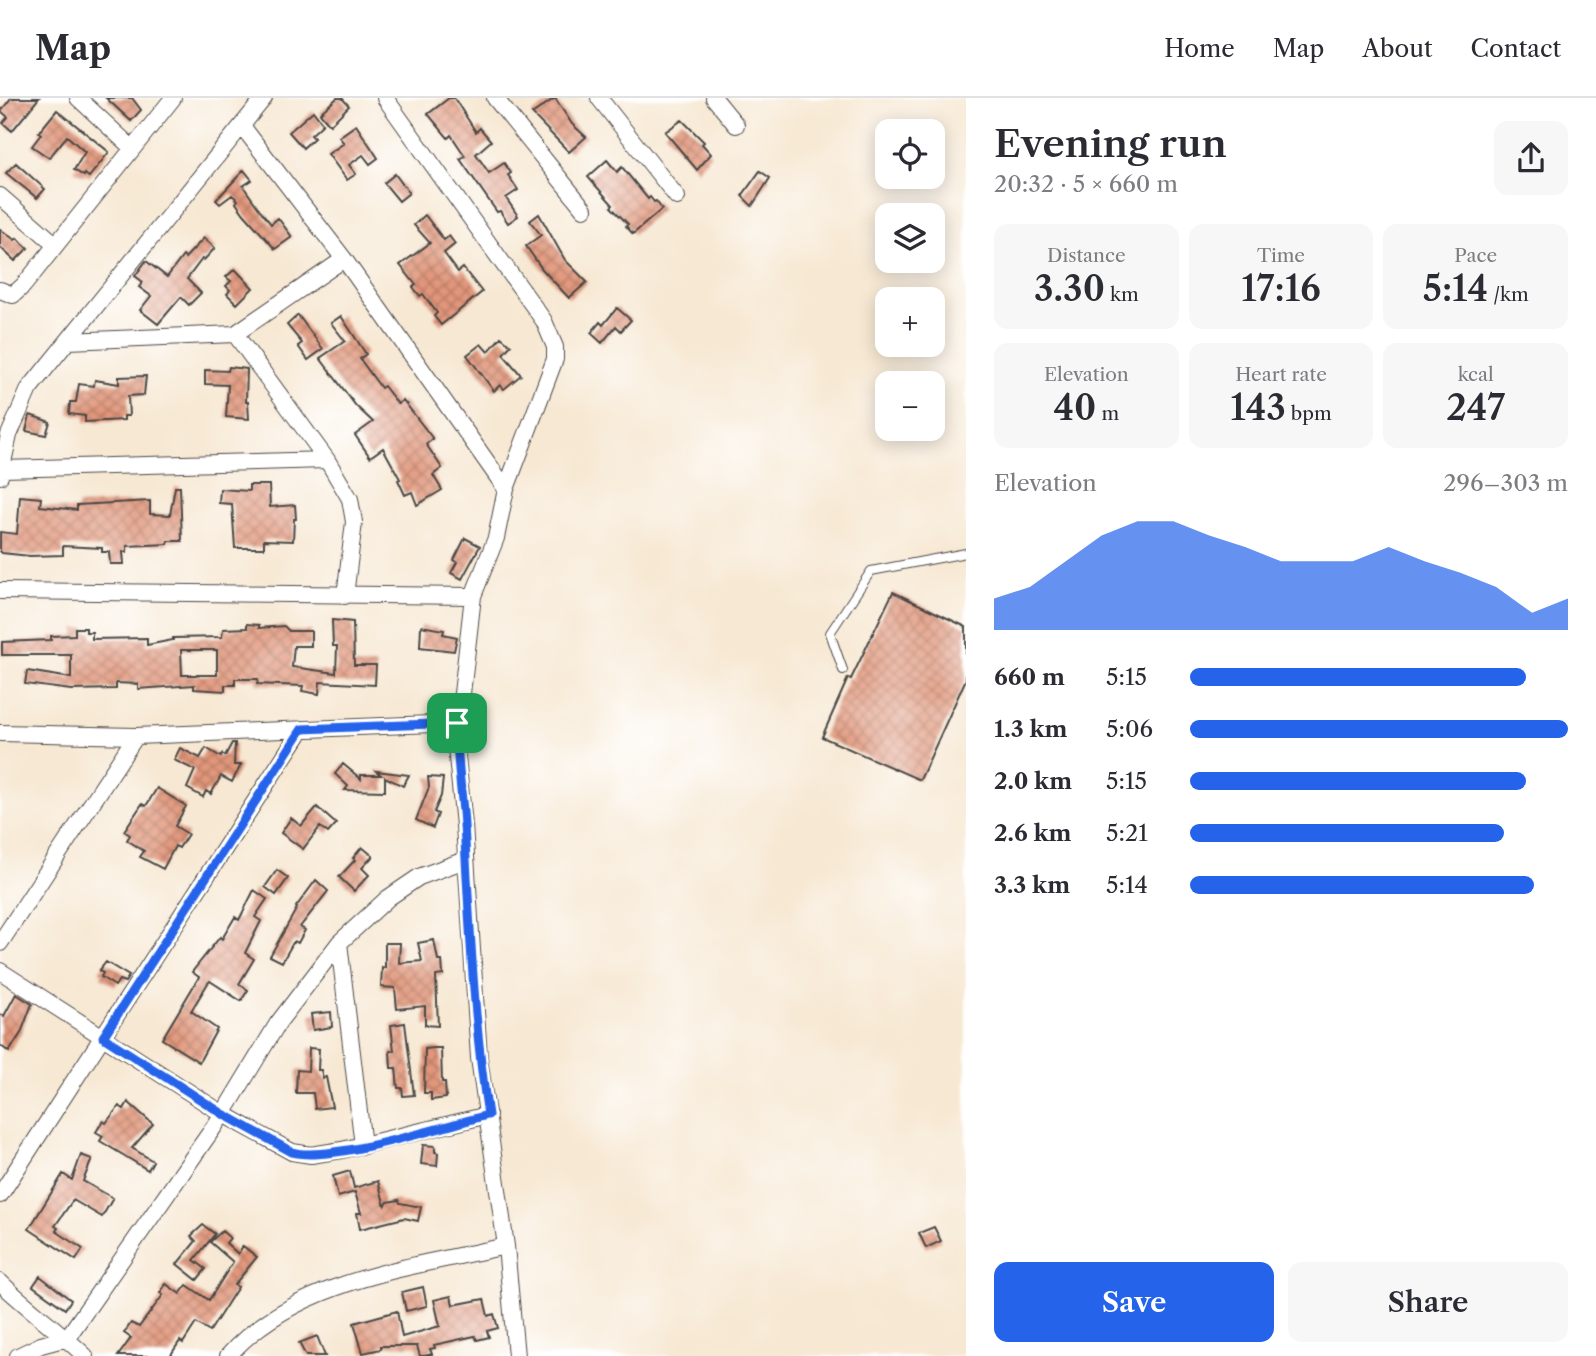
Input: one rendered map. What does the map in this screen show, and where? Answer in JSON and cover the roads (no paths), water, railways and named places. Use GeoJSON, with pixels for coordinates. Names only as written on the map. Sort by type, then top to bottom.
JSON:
{"type":"FeatureCollection","features":[{"type":"Feature","properties":{"kind":"street"},"geometry":{"type":"LineString","coordinates":[[78,98],[132,148]]}},
{"type":"Feature","properties":{"kind":"street"},"geometry":{"type":"LineString","coordinates":[[0,290],[9,295],[17,293],[173,98]]}},
{"type":"Feature","properties":{"kind":"street"},"geometry":{"type":"LineString","coordinates":[[386,98],[544,321],[555,347],[553,370],[506,489],[496,538],[473,596],[456,747],[479,1058],[506,1246],[516,1356]]}},
{"type":"Feature","properties":{"kind":"street"},"geometry":{"type":"LineString","coordinates":[[495,98],[584,209]]}},
{"type":"Feature","properties":{"kind":"street"},"geometry":{"type":"LineString","coordinates":[[599,98],[677,197]]}},
{"type":"Feature","properties":{"kind":"street"},"geometry":{"type":"LineString","coordinates":[[714,98],[736,125]]}},
{"type":"Feature","properties":{"kind":"street"},"geometry":{"type":"LineString","coordinates":[[262,100],[29,389],[9,435],[1,473],[327,460]]}},
{"type":"Feature","properties":{"kind":"street"},"geometry":{"type":"LineString","coordinates":[[243,126],[344,259],[506,489]]}},
{"type":"Feature","properties":{"kind":"street"},"geometry":{"type":"LineString","coordinates":[[0,196],[55,244]]}},
{"type":"Feature","properties":{"kind":"street"},"geometry":{"type":"LineString","coordinates":[[68,341],[235,334],[344,259]]}},
{"type":"Feature","properties":{"kind":"street"},"geometry":{"type":"LineString","coordinates":[[235,334],[346,490],[353,509],[354,522],[345,596]]}},
{"type":"Feature","properties":{"kind":"street"},"geometry":{"type":"LineString","coordinates":[[0,591],[473,596]]}},
{"type":"Feature","properties":{"kind":"street"},"geometry":{"type":"LineString","coordinates":[[0,733],[136,736],[457,723]]}},
{"type":"Feature","properties":{"kind":"street"},"geometry":{"type":"LineString","coordinates":[[0,1195],[302,729]]}},
{"type":"Feature","properties":{"kind":"street"},"geometry":{"type":"LineString","coordinates":[[0,943],[136,736]]}},
{"type":"Feature","properties":{"kind":"street"},"geometry":{"type":"LineString","coordinates":[[19,1356],[41,1345],[66,1338],[223,1114],[278,1024],[339,943],[388,898],[419,877],[465,860]]}},
{"type":"Feature","properties":{"kind":"street"},"geometry":{"type":"LineString","coordinates":[[339,943],[363,1146]]}},
{"type":"Feature","properties":{"kind":"street"},"geometry":{"type":"LineString","coordinates":[[0,971],[223,1114],[302,1155],[363,1146],[488,1115]]}},
{"type":"Feature","properties":{"kind":"street"},"geometry":{"type":"LineString","coordinates":[[228,1356],[256,1330],[299,1303],[333,1287],[506,1246]]}},
{"type":"Feature","properties":{"kind":"street"},"geometry":{"type":"LineString","coordinates":[[0,1282],[23,1305],[85,1356]]}},
{"type":"Feature","properties":{"kind":"lane"},"geometry":{"type":"LineString","coordinates":[[844,670],[830,633],[871,571],[966,553]]}}]}
